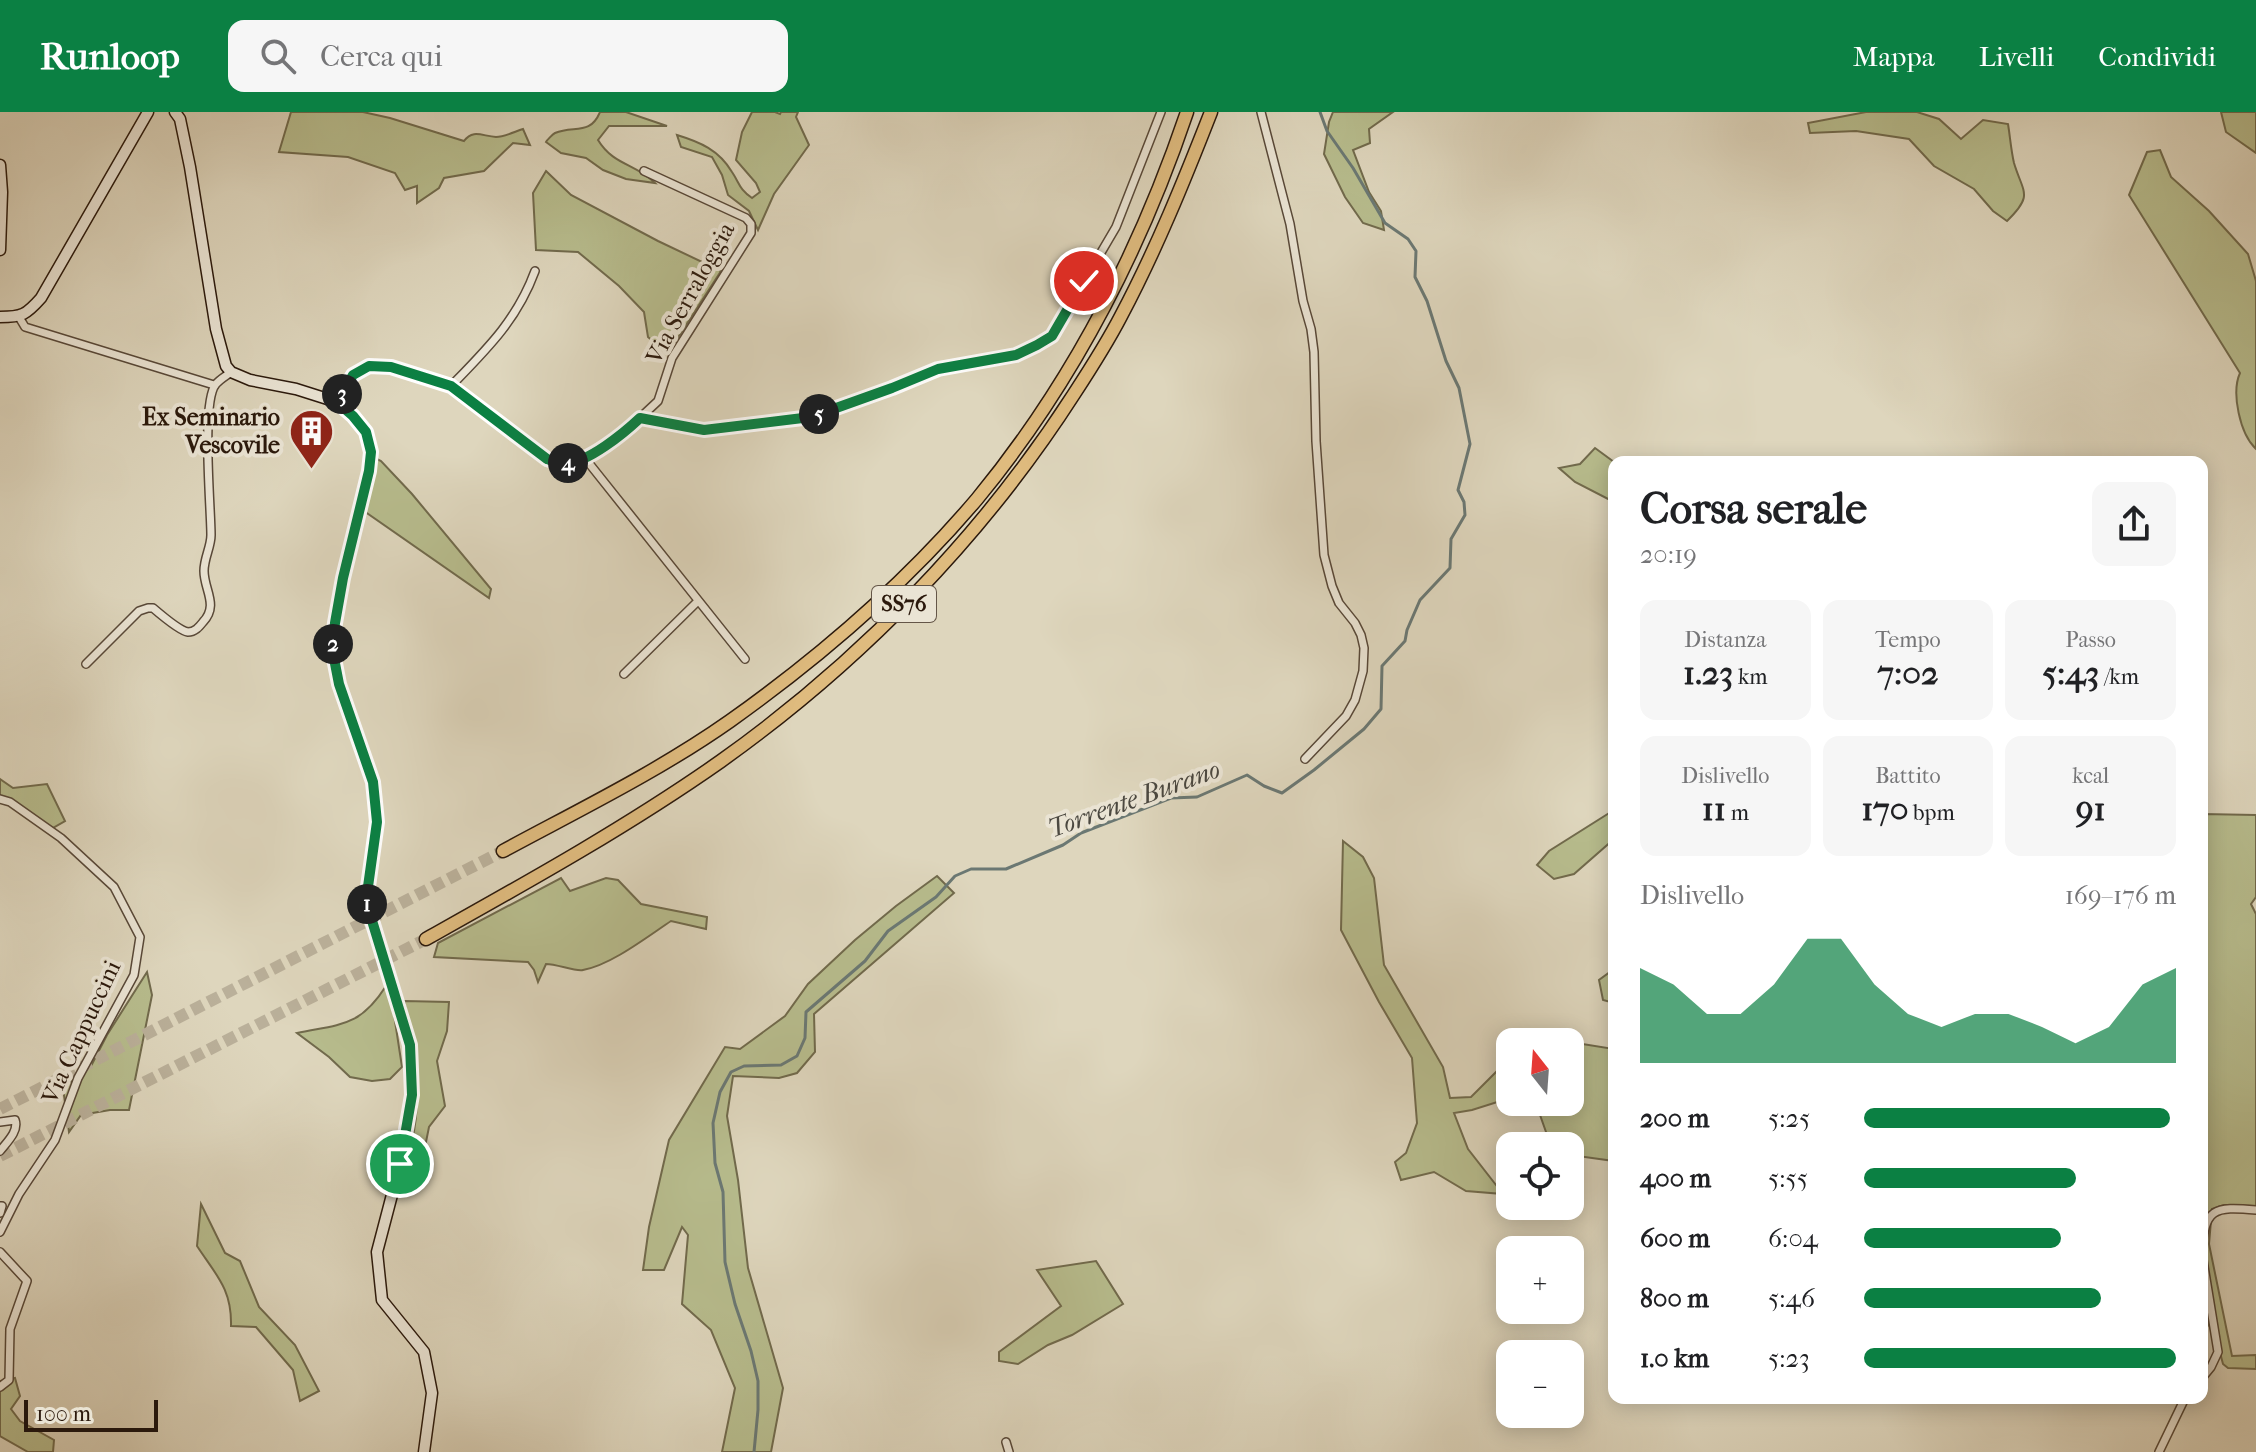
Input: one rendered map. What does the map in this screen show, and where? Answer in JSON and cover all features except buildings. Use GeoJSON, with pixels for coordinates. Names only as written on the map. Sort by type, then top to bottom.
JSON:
{"type":"FeatureCollection","features":[{"type":"Feature","properties":{"kind":"highway","name":"SS76"},"geometry":{"type":"LineString","coordinates":[[503,851],[626,785],[728,722],[801,669],[916,566],[985,488],[1061,381],[1131,254],[1187,112]]}},
{"type":"Feature","properties":{"kind":"highway","name":"SS76"},"geometry":{"type":"LineString","coordinates":[[426,939],[660,802],[720,761],[777,719],[857,650],[933,576],[1003,496],[1045,439],[1104,347],[1170,215],[1211,112]]}},
{"type":"Feature","properties":{"kind":"main road"},"geometry":{"type":"LineString","coordinates":[[0,317],[19,317],[41,298],[148,112]]}},
{"type":"Feature","properties":{"kind":"main road"},"geometry":{"type":"LineString","coordinates":[[175,112],[180,119],[190,167],[220,348],[226,366],[231,372],[250,380],[296,389],[337,402],[366,432],[371,452],[343,578],[332,648],[339,684],[373,782],[377,822],[366,901],[410,1045],[412,1095],[404,1149],[377,1252],[382,1300],[424,1352],[432,1393],[424,1452]]}},
{"type":"Feature","properties":{"kind":"main road"},"geometry":{"type":"LineString","coordinates":[[0,165],[0,250]]}},
{"type":"Feature","properties":{"kind":"street"},"geometry":{"type":"LineString","coordinates":[[640,418],[704,430],[811,417],[938,369],[1016,355],[1037,345],[1052,336],[1116,227],[1161,112]]}},
{"type":"Feature","properties":{"kind":"street"},"geometry":{"type":"LineString","coordinates":[[1261,112],[1290,224],[1311,329],[1324,555],[1339,603],[1355,623],[1364,648],[1363,671],[1355,700],[1346,716],[1305,759]]}},
{"type":"Feature","properties":{"kind":"street","name":"Via Serraloggia"},"geometry":{"type":"LineString","coordinates":[[337,402],[353,375],[369,366],[391,367],[451,386],[547,459],[564,464],[584,457],[626,431],[658,401],[672,358],[751,233],[751,224],[746,218],[644,171]]}},
{"type":"Feature","properties":{"kind":"street"},"geometry":{"type":"LineString","coordinates":[[451,386],[494,343],[528,292],[535,271]]}},
{"type":"Feature","properties":{"kind":"street"},"geometry":{"type":"LineString","coordinates":[[19,317],[25,327],[214,385]]}},
{"type":"Feature","properties":{"kind":"street"},"geometry":{"type":"LineString","coordinates":[[86,664],[139,611],[153,608],[189,632],[196,630],[208,617],[211,600],[204,574],[211,540],[207,466],[211,398],[214,385],[231,372]]}},
{"type":"Feature","properties":{"kind":"street"},"geometry":{"type":"LineString","coordinates":[[584,457],[745,659]]}},
{"type":"Feature","properties":{"kind":"street"},"geometry":{"type":"LineString","coordinates":[[624,674],[698,601]]}},
{"type":"Feature","properties":{"kind":"street","name":"Via Cappuccini"},"geometry":{"type":"LineString","coordinates":[[0,799],[10,802],[61,838],[114,887],[140,937],[134,975],[78,1078],[55,1140],[19,1194],[0,1232]]}},
{"type":"Feature","properties":{"kind":"street"},"geometry":{"type":"LineString","coordinates":[[0,1122],[15,1120],[17,1124],[0,1151]]}},
{"type":"Feature","properties":{"kind":"street"},"geometry":{"type":"LineString","coordinates":[[0,1206],[0,1213]]}},
{"type":"Feature","properties":{"kind":"street"},"geometry":{"type":"LineString","coordinates":[[2208,1219],[2218,1210],[2256,1210]]}},
{"type":"Feature","properties":{"kind":"street"},"geometry":{"type":"LineString","coordinates":[[0,1252],[27,1281],[10,1329],[9,1380],[0,1387]]}},
{"type":"Feature","properties":{"kind":"street"},"geometry":{"type":"LineString","coordinates":[[2208,1291],[2218,1352],[2208,1371]]}},
{"type":"Feature","properties":{"kind":"street"},"geometry":{"type":"LineString","coordinates":[[2159,1452],[2182,1404]]}},
{"type":"Feature","properties":{"kind":"street"},"geometry":{"type":"LineString","coordinates":[[1006,1442],[1009,1452]]}},
{"type":"Feature","properties":{"kind":"green space"},"geometry":{"type":"Polygon","coordinates":[[[291,112],[363,112],[464,141],[474,134],[499,137],[523,129],[530,145],[513,143],[484,171],[444,178],[439,188],[417,203],[417,186],[405,190],[395,173],[348,157],[279,152],[291,112]]]}},
{"type":"Feature","properties":{"kind":"green space"},"geometry":{"type":"Polygon","coordinates":[[[600,112],[626,112],[667,126],[609,126],[598,140],[611,155],[655,183],[626,179],[603,170],[586,158],[561,153],[546,142],[555,133],[586,127],[600,112]]]}},
{"type":"Feature","properties":{"kind":"green space"},"geometry":{"type":"Polygon","coordinates":[[[752,112],[798,112],[796,117],[809,145],[774,194],[758,230],[749,211],[728,195],[712,157],[681,147],[677,135],[715,152],[752,198],[760,192],[736,160],[742,132],[752,112]]]}},
{"type":"Feature","properties":{"kind":"green space"},"geometry":{"type":"Polygon","coordinates":[[[1333,112],[1393,112],[1369,129],[1370,143],[1353,150],[1369,192],[1381,211],[1384,230],[1363,223],[1345,197],[1324,154],[1333,112]]]}},
{"type":"Feature","properties":{"kind":"green space"},"geometry":{"type":"Polygon","coordinates":[[[1866,112],[1917,112],[1939,119],[1961,139],[1983,120],[2008,124],[2014,163],[2024,194],[2021,205],[2007,221],[1993,211],[1974,189],[1934,166],[1909,139],[1856,131],[1810,133],[1808,123],[1866,112]]]}},
{"type":"Feature","properties":{"kind":"green space"},"geometry":{"type":"Polygon","coordinates":[[[2221,112],[2256,112],[2256,153],[2226,132],[2221,112]]]}},
{"type":"Feature","properties":{"kind":"green space"},"geometry":{"type":"Polygon","coordinates":[[[2160,150],[2171,177],[2209,211],[2248,254],[2256,281],[2256,449],[2245,434],[2239,413],[2236,391],[2240,373],[2129,195],[2147,152],[2160,150]]]}},
{"type":"Feature","properties":{"kind":"green space"},"geometry":{"type":"Polygon","coordinates":[[[546,171],[571,195],[721,271],[670,350],[663,350],[648,337],[644,312],[619,286],[578,252],[536,250],[533,193],[546,171]]]}},
{"type":"Feature","properties":{"kind":"green space"},"geometry":{"type":"Polygon","coordinates":[[[1595,448],[1608,458],[1608,499],[1575,482],[1559,468],[1580,464],[1595,448]]]}},
{"type":"Feature","properties":{"kind":"green space"},"geometry":{"type":"Polygon","coordinates":[[[373,457],[381,461],[412,494],[491,589],[489,598],[364,511],[373,457]]]}},
{"type":"Feature","properties":{"kind":"green space"},"geometry":{"type":"Polygon","coordinates":[[[0,779],[13,788],[47,784],[65,821],[51,829],[0,798],[0,779]]]}},
{"type":"Feature","properties":{"kind":"green space"},"geometry":{"type":"Polygon","coordinates":[[[1608,814],[1608,844],[1574,874],[1554,879],[1537,865],[1549,851],[1608,814]]]}},
{"type":"Feature","properties":{"kind":"green space"},"geometry":{"type":"Polygon","coordinates":[[[2208,814],[2256,815],[2256,897],[2251,904],[2256,914],[2256,1206],[2224,1205],[2212,1209],[2209,1244],[2232,1356],[2256,1355],[2256,1369],[2228,1368],[2223,1364],[2208,1323],[2208,814]]]}},
{"type":"Feature","properties":{"kind":"green space"},"geometry":{"type":"Polygon","coordinates":[[[1343,841],[1363,857],[1374,878],[1384,965],[1443,1067],[1450,1098],[1471,1097],[1496,1072],[1496,1102],[1454,1113],[1468,1149],[1496,1185],[1496,1193],[1466,1191],[1434,1172],[1401,1180],[1395,1162],[1406,1153],[1417,1123],[1412,1058],[1341,930],[1343,841]]]}},
{"type":"Feature","properties":{"kind":"green space"},"geometry":{"type":"Polygon","coordinates":[[[937,876],[954,893],[814,1014],[815,1052],[797,1073],[779,1078],[733,1076],[727,1116],[748,1268],[783,1388],[771,1452],[722,1452],[735,1388],[711,1330],[682,1304],[688,1235],[682,1227],[664,1270],[643,1270],[649,1227],[669,1140],[725,1047],[740,1049],[785,1016],[808,984],[855,940],[937,876]]]}},
{"type":"Feature","properties":{"kind":"green space"},"geometry":{"type":"Polygon","coordinates":[[[561,878],[570,891],[606,878],[618,880],[641,904],[707,917],[706,929],[671,921],[628,950],[594,967],[580,970],[546,964],[538,982],[528,962],[434,957],[438,943],[561,878]]]}},
{"type":"Feature","properties":{"kind":"green space"},"geometry":{"type":"Polygon","coordinates":[[[147,972],[152,995],[129,1110],[81,1115],[69,1132],[63,1088],[91,1066],[147,972]]]}},
{"type":"Feature","properties":{"kind":"green space"},"geometry":{"type":"Polygon","coordinates":[[[1608,973],[1608,1001],[1603,1000],[1599,980],[1608,973]]]}},
{"type":"Feature","properties":{"kind":"green space"},"geometry":{"type":"Polygon","coordinates":[[[386,986],[393,1008],[402,1067],[390,1079],[372,1081],[350,1077],[297,1033],[338,1025],[358,1017],[386,986]]]}},
{"type":"Feature","properties":{"kind":"green space"},"geometry":{"type":"Polygon","coordinates":[[[404,1001],[449,1002],[447,1031],[437,1061],[445,1106],[429,1127],[426,1142],[412,1140],[417,1088],[404,1001]]]}},
{"type":"Feature","properties":{"kind":"green space"},"geometry":{"type":"Polygon","coordinates":[[[1584,1044],[1608,1048],[1608,1160],[1584,1157],[1584,1132],[1546,1132],[1540,1116],[1584,1116],[1584,1044]]]}},
{"type":"Feature","properties":{"kind":"green space"},"geometry":{"type":"Polygon","coordinates":[[[201,1204],[225,1253],[240,1261],[259,1307],[295,1345],[319,1391],[300,1401],[293,1370],[256,1327],[231,1326],[226,1292],[197,1246],[201,1204]]]}},
{"type":"Feature","properties":{"kind":"green space"},"geometry":{"type":"Polygon","coordinates":[[[1096,1261],[1123,1304],[1018,1364],[999,1361],[999,1352],[1061,1306],[1037,1270],[1096,1261]]]}},
{"type":"Feature","properties":{"kind":"green space"},"geometry":{"type":"Polygon","coordinates":[[[15,1378],[20,1396],[11,1409],[20,1421],[54,1440],[53,1452],[28,1452],[0,1436],[0,1381],[15,1378]]]}},
{"type":"Feature","properties":{"kind":"waterway","name":"Torrente Burano"},"geometry":{"type":"LineString","coordinates":[[754,1452],[758,1381],[725,1262],[723,1192],[715,1163],[713,1123],[720,1092],[731,1072],[744,1066],[781,1065],[797,1056],[805,1038],[806,1012],[865,961],[888,931],[936,897],[955,876],[971,869],[1006,869],[1063,845],[1081,833],[1171,798],[1197,797],[1247,775],[1282,793],[1364,729],[1381,709],[1382,666],[1405,641],[1420,600],[1450,568],[1451,539],[1465,515],[1464,502],[1458,490],[1470,444],[1459,388],[1415,277],[1416,251],[1408,239],[1385,223],[1327,131],[1320,112]]}},
{"type":"Feature","properties":{"kind":"tunnel"},"geometry":{"type":"LineString","coordinates":[[0,1109],[503,851]]}},
{"type":"Feature","properties":{"kind":"tunnel"},"geometry":{"type":"LineString","coordinates":[[0,1156],[426,939]]}},
{"type":"Feature","properties":{"kind":"place","name":"Ex Seminario Vescovile"},"geometry":{"type":"Point","coordinates":[311,470]}},
{"type":"Feature","properties":{"kind":"route"},"geometry":{"type":"LineString","coordinates":[[400,1164],[412,1095],[410,1045],[366,901],[377,822],[373,782],[339,684],[332,648],[343,578],[371,452],[366,432],[337,402],[353,375],[369,366],[391,367],[451,386],[547,459],[564,464],[590,455],[640,418],[704,430],[811,417],[938,369],[1016,355],[1052,336],[1084,281]]}}]}
